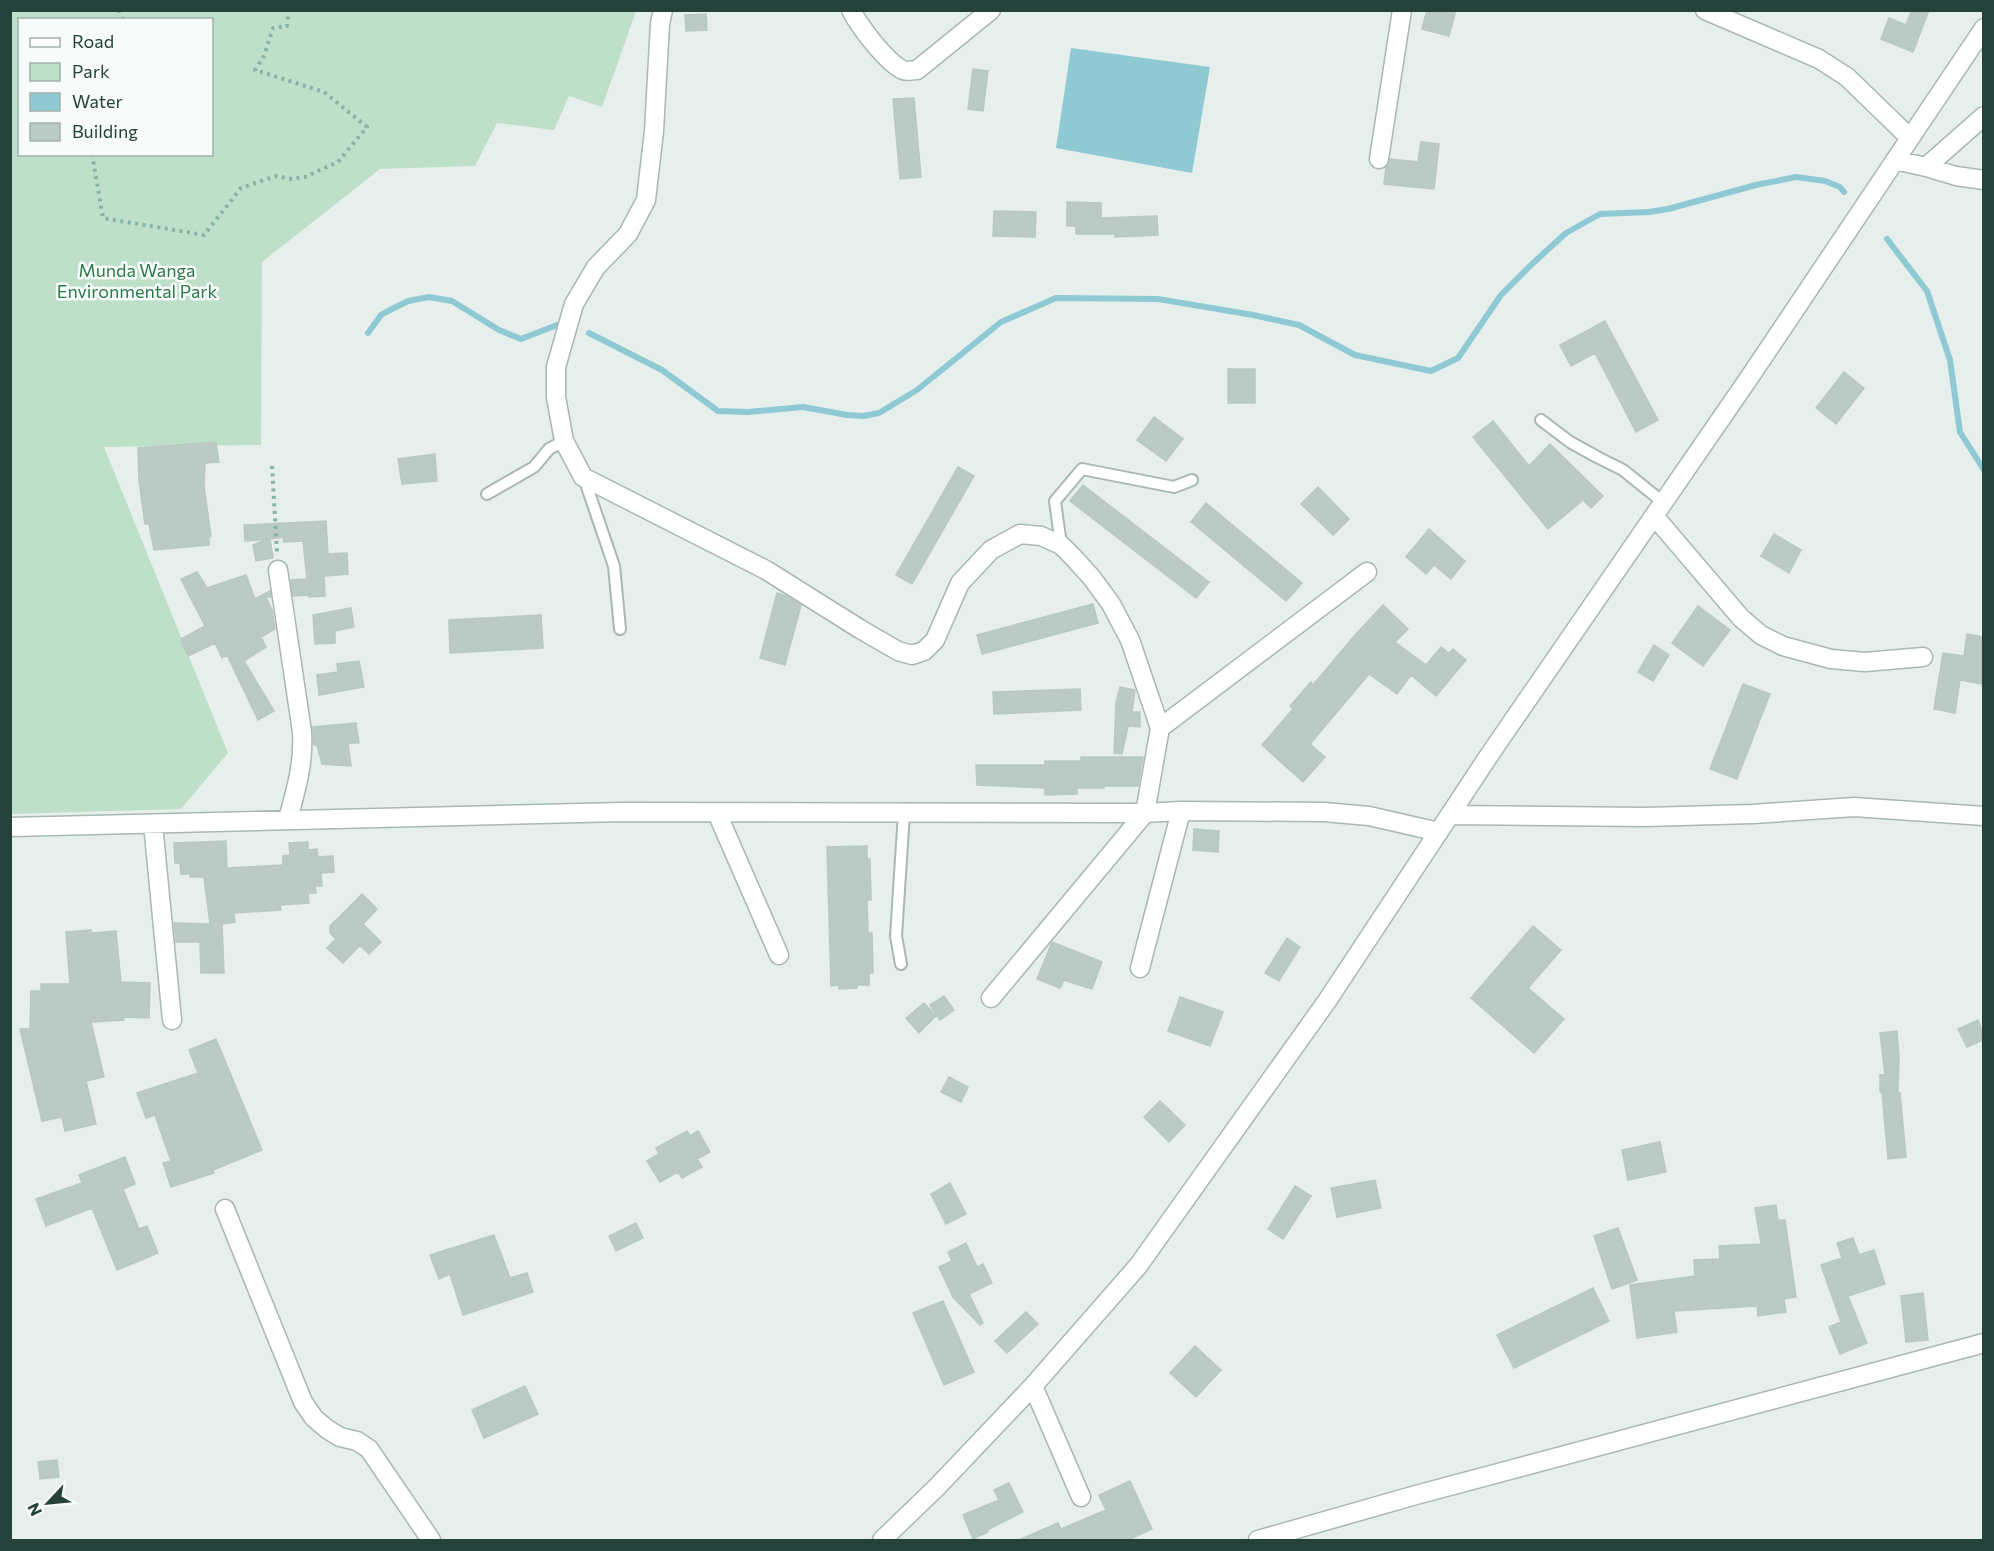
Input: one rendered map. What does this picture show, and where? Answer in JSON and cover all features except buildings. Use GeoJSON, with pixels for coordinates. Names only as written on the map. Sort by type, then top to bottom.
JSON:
{"type":"FeatureCollection","features":[{"type":"Feature","properties":{"kind":"street"},"geometry":{"type":"LineString","coordinates":[[663,10],[660,24],[654,131],[646,200],[628,234],[596,267],[574,304],[556,367],[556,397],[564,441],[584,477],[766,570],[870,635],[898,651],[912,655],[924,651],[935,640],[960,583],[991,550],[1020,534],[1041,536],[1061,545],[1092,578],[1111,604],[1130,640],[1160,728],[1145,813],[991,998]]}},
{"type":"Feature","properties":{"kind":"street"},"geometry":{"type":"LineString","coordinates":[[851,10],[858,23],[892,63],[905,71],[917,70],[991,10]]}},
{"type":"Feature","properties":{"kind":"street"},"geometry":{"type":"LineString","coordinates":[[1379,159],[1402,10]]}},
{"type":"Feature","properties":{"kind":"street"},"geometry":{"type":"LineString","coordinates":[[1705,10],[1819,59],[1847,77],[1910,138]]}},
{"type":"Feature","properties":{"kind":"street"},"geometry":{"type":"LineString","coordinates":[[882,1540],[1033,1386],[1138,1266],[1327,1001],[1490,754],[1659,510],[1983,28]]}},
{"type":"Feature","properties":{"kind":"street"},"geometry":{"type":"LineString","coordinates":[[1926,167],[1983,116]]}},
{"type":"Feature","properties":{"kind":"street"},"geometry":{"type":"LineString","coordinates":[[1895,160],[1956,176],[1983,180]]}},
{"type":"Feature","properties":{"kind":"street"},"geometry":{"type":"LineString","coordinates":[[1659,510],[1741,618],[1761,634],[1783,646],[1830,658],[1865,662],[1923,657]]}},
{"type":"Feature","properties":{"kind":"street"},"geometry":{"type":"LineString","coordinates":[[278,570],[304,750],[288,819]]}},
{"type":"Feature","properties":{"kind":"street"},"geometry":{"type":"LineString","coordinates":[[1160,728],[1367,572]]}},
{"type":"Feature","properties":{"kind":"street"},"geometry":{"type":"LineString","coordinates":[[1451,815],[1645,817],[1753,814],[1854,807],[1983,816]]}},
{"type":"Feature","properties":{"kind":"street"},"geometry":{"type":"LineString","coordinates":[[10,827],[622,812],[1145,813],[1181,811],[1324,812],[1369,816],[1439,832]]}},
{"type":"Feature","properties":{"kind":"street"},"geometry":{"type":"LineString","coordinates":[[1140,968],[1181,811]]}},
{"type":"Feature","properties":{"kind":"street"},"geometry":{"type":"LineString","coordinates":[[717,813],[779,956]]}},
{"type":"Feature","properties":{"kind":"street"},"geometry":{"type":"LineString","coordinates":[[153,824],[172,1020]]}},
{"type":"Feature","properties":{"kind":"street"},"geometry":{"type":"LineString","coordinates":[[225,1209],[303,1402],[314,1418],[327,1429],[340,1437],[357,1441],[369,1449],[431,1540]]}},
{"type":"Feature","properties":{"kind":"street"},"geometry":{"type":"LineString","coordinates":[[1258,1540],[1983,1343]]}},
{"type":"Feature","properties":{"kind":"street"},"geometry":{"type":"LineString","coordinates":[[1033,1386],[1081,1497]]}},
{"type":"Feature","properties":{"kind":"lane"},"geometry":{"type":"LineString","coordinates":[[1541,420],[1570,442],[1623,470],[1659,510]]}},
{"type":"Feature","properties":{"kind":"lane"},"geometry":{"type":"LineString","coordinates":[[487,494],[534,467],[549,449],[564,441]]}},
{"type":"Feature","properties":{"kind":"lane"},"geometry":{"type":"LineString","coordinates":[[1061,545],[1055,501],[1082,469],[1174,487],[1192,480]]}},
{"type":"Feature","properties":{"kind":"lane"},"geometry":{"type":"LineString","coordinates":[[584,477],[614,566],[620,629]]}},
{"type":"Feature","properties":{"kind":"lane"},"geometry":{"type":"LineString","coordinates":[[901,964],[896,936],[904,813]]}},
{"type":"Feature","properties":{"kind":"path"},"geometry":{"type":"LineString","coordinates":[[92,156],[103,218],[204,236],[241,188],[276,176],[305,177],[338,162],[367,127],[324,92],[255,70],[264,56],[273,28],[287,26],[289,10]]}},
{"type":"Feature","properties":{"kind":"path"},"geometry":{"type":"LineString","coordinates":[[272,466],[278,570]]}},
{"type":"Feature","properties":{"kind":"green space","name":"Munda Wanga Environmental Park"},"geometry":{"type":"Polygon","coordinates":[[[10,11],[636,11],[602,107],[569,96],[554,130],[497,123],[475,166],[380,169],[262,262],[261,445],[104,447],[228,753],[181,809],[11,814],[10,11]]]}},
{"type":"Feature","properties":{"kind":"water"},"geometry":{"type":"Polygon","coordinates":[[[1071,48],[1210,67],[1192,173],[1056,148],[1071,48]]]}},
{"type":"Feature","properties":{"kind":"waterway"},"geometry":{"type":"LineString","coordinates":[[589,333],[662,370],[718,411],[748,412],[803,407],[847,415],[863,416],[879,413],[917,390],[1001,322],[1056,298],[1158,299],[1253,315],[1299,325],[1355,355],[1431,371],[1458,358],[1501,295],[1532,264],[1566,233],[1600,214],[1668,209],[1756,185],[1796,177],[1825,181],[1840,187],[1844,192]]}},
{"type":"Feature","properties":{"kind":"waterway"},"geometry":{"type":"LineString","coordinates":[[1887,239],[1927,291],[1950,360],[1960,432],[1984,470]]}},
{"type":"Feature","properties":{"kind":"waterway"},"geometry":{"type":"LineString","coordinates":[[368,333],[381,315],[408,301],[429,297],[452,301],[499,330],[521,339],[557,325]]}}]}
